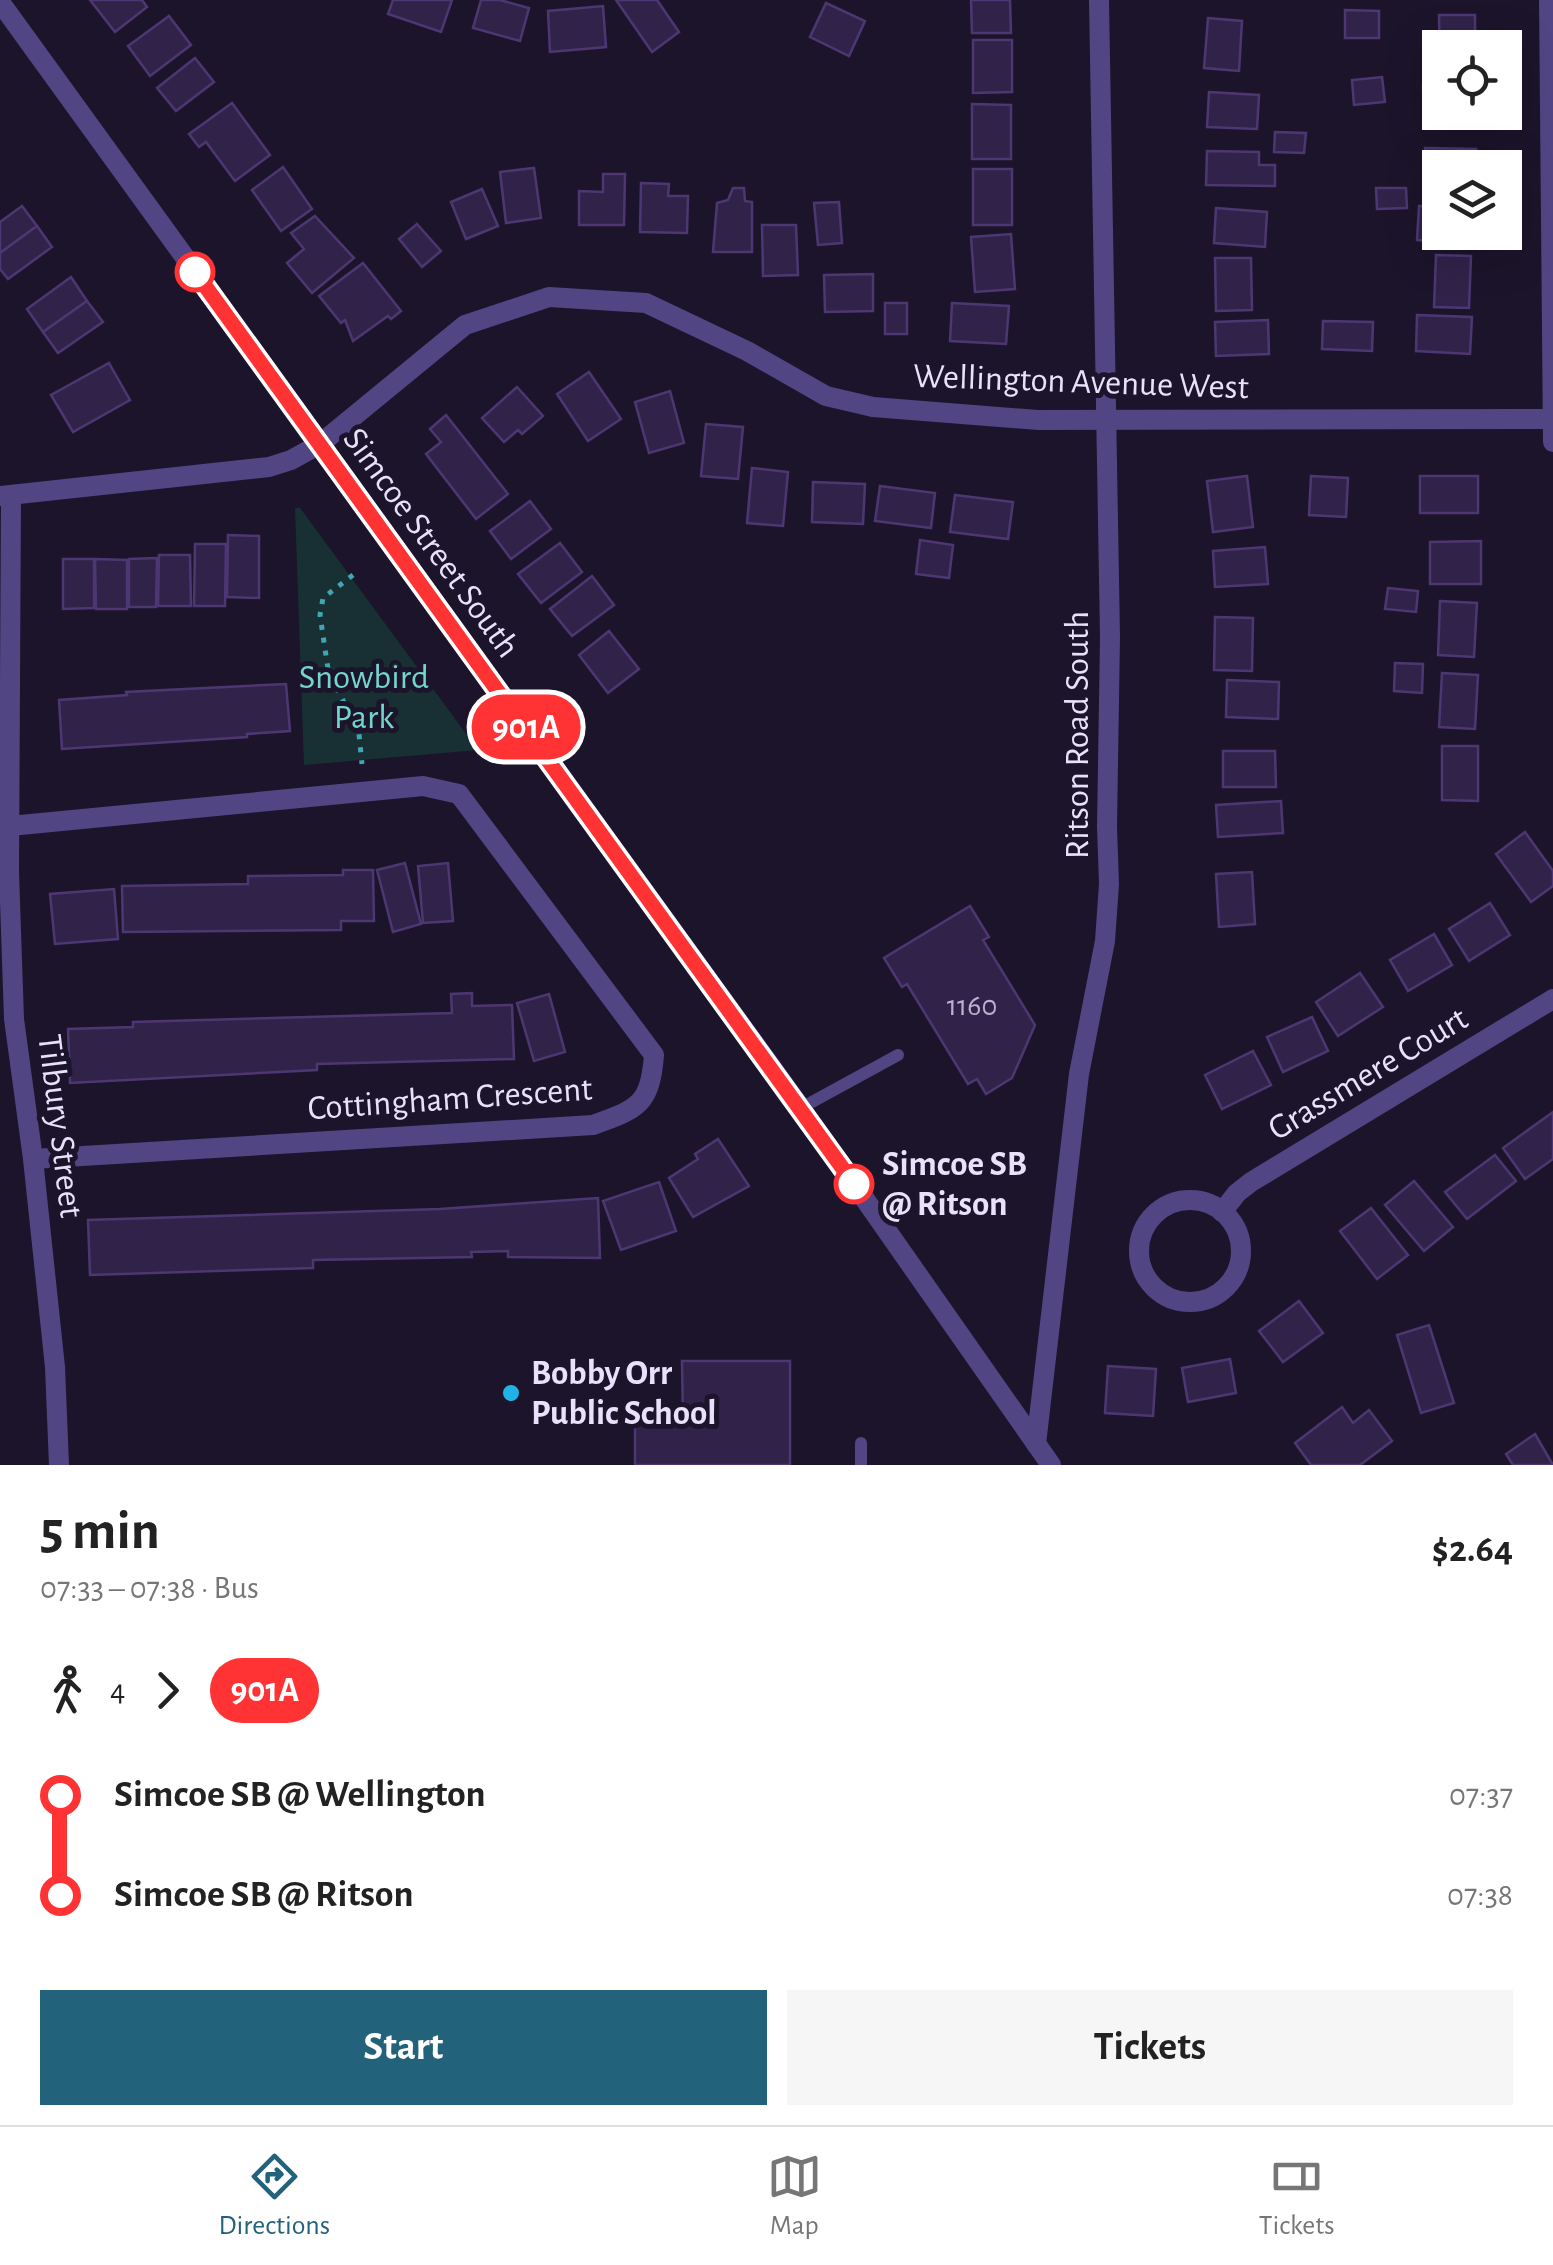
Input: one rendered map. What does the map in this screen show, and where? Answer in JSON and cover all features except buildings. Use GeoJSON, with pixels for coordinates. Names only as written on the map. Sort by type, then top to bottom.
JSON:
{"type":"FeatureCollection","features":[{"type":"Feature","properties":{"kind":"street","name":"Ritson Road South"},"geometry":{"type":"LineString","coordinates":[[1032,1465],[1079,1074],[1105,941],[1109,884],[1106,827],[1110,636],[1100,0]]}},
{"type":"Feature","properties":{"kind":"street"},"geometry":{"type":"LineString","coordinates":[[1550,0],[1553,442]]}},
{"type":"Feature","properties":{"kind":"street","name":"Simcoe Street South"},"geometry":{"type":"LineString","coordinates":[[0,2],[802,1108],[1052,1465]]}},
{"type":"Feature","properties":{"kind":"street","name":"Wellington Avenue West"},"geometry":{"type":"LineString","coordinates":[[6,495],[269,467],[291,460],[320,444],[465,326],[549,297],[646,304],[747,351],[826,396],[873,407],[1038,420],[1552,419]]}},
{"type":"Feature","properties":{"kind":"street","name":"Tilbury Street"},"geometry":{"type":"LineString","coordinates":[[6,495],[14,1019],[55,1368],[58,1465]]}},
{"type":"Feature","properties":{"kind":"street","name":"Cottingham Crescent"},"geometry":{"type":"LineString","coordinates":[[10,826],[423,786],[459,794],[654,1056],[651,1088],[627,1113],[593,1126],[33,1159]]}},
{"type":"Feature","properties":{"kind":"street","name":"Grassmere Court"},"geometry":{"type":"LineString","coordinates":[[1222,1212],[1252,1182],[1553,1000]]}},
{"type":"Feature","properties":{"kind":"street"},"geometry":{"type":"LineString","coordinates":[[1173,1202],[1208,1203],[1222,1212],[1233,1224],[1241,1256],[1228,1286],[1199,1302],[1182,1302],[1153,1287],[1143,1273],[1139,1256],[1146,1223],[1173,1202]]}},
{"type":"Feature","properties":{"kind":"lane"},"geometry":{"type":"LineString","coordinates":[[802,1108],[898,1054]]}},
{"type":"Feature","properties":{"kind":"lane"},"geometry":{"type":"LineString","coordinates":[[860,1442],[861,1465]]}},
{"type":"Feature","properties":{"kind":"path"},"geometry":{"type":"LineString","coordinates":[[353,575],[323,598],[320,614],[328,669],[358,734],[362,764]]}},
{"type":"Feature","properties":{"kind":"green space","name":"Snowbird Park"},"geometry":{"type":"Polygon","coordinates":[[[295,508],[300,508],[478,750],[304,765],[295,508]]]}},
{"type":"Feature","properties":{"kind":"bus line","name":"901A"},"geometry":{"type":"LineString","coordinates":[[195,272],[854,1184]]}},
{"type":"Feature","properties":{"kind":"place","name":"Simcoe SB @ Ritson"},"geometry":{"type":"Point","coordinates":[854,1184]}},
{"type":"Feature","properties":{"kind":"place","name":"Bobby Orr Public School"},"geometry":{"type":"Point","coordinates":[511,1393]}}]}
